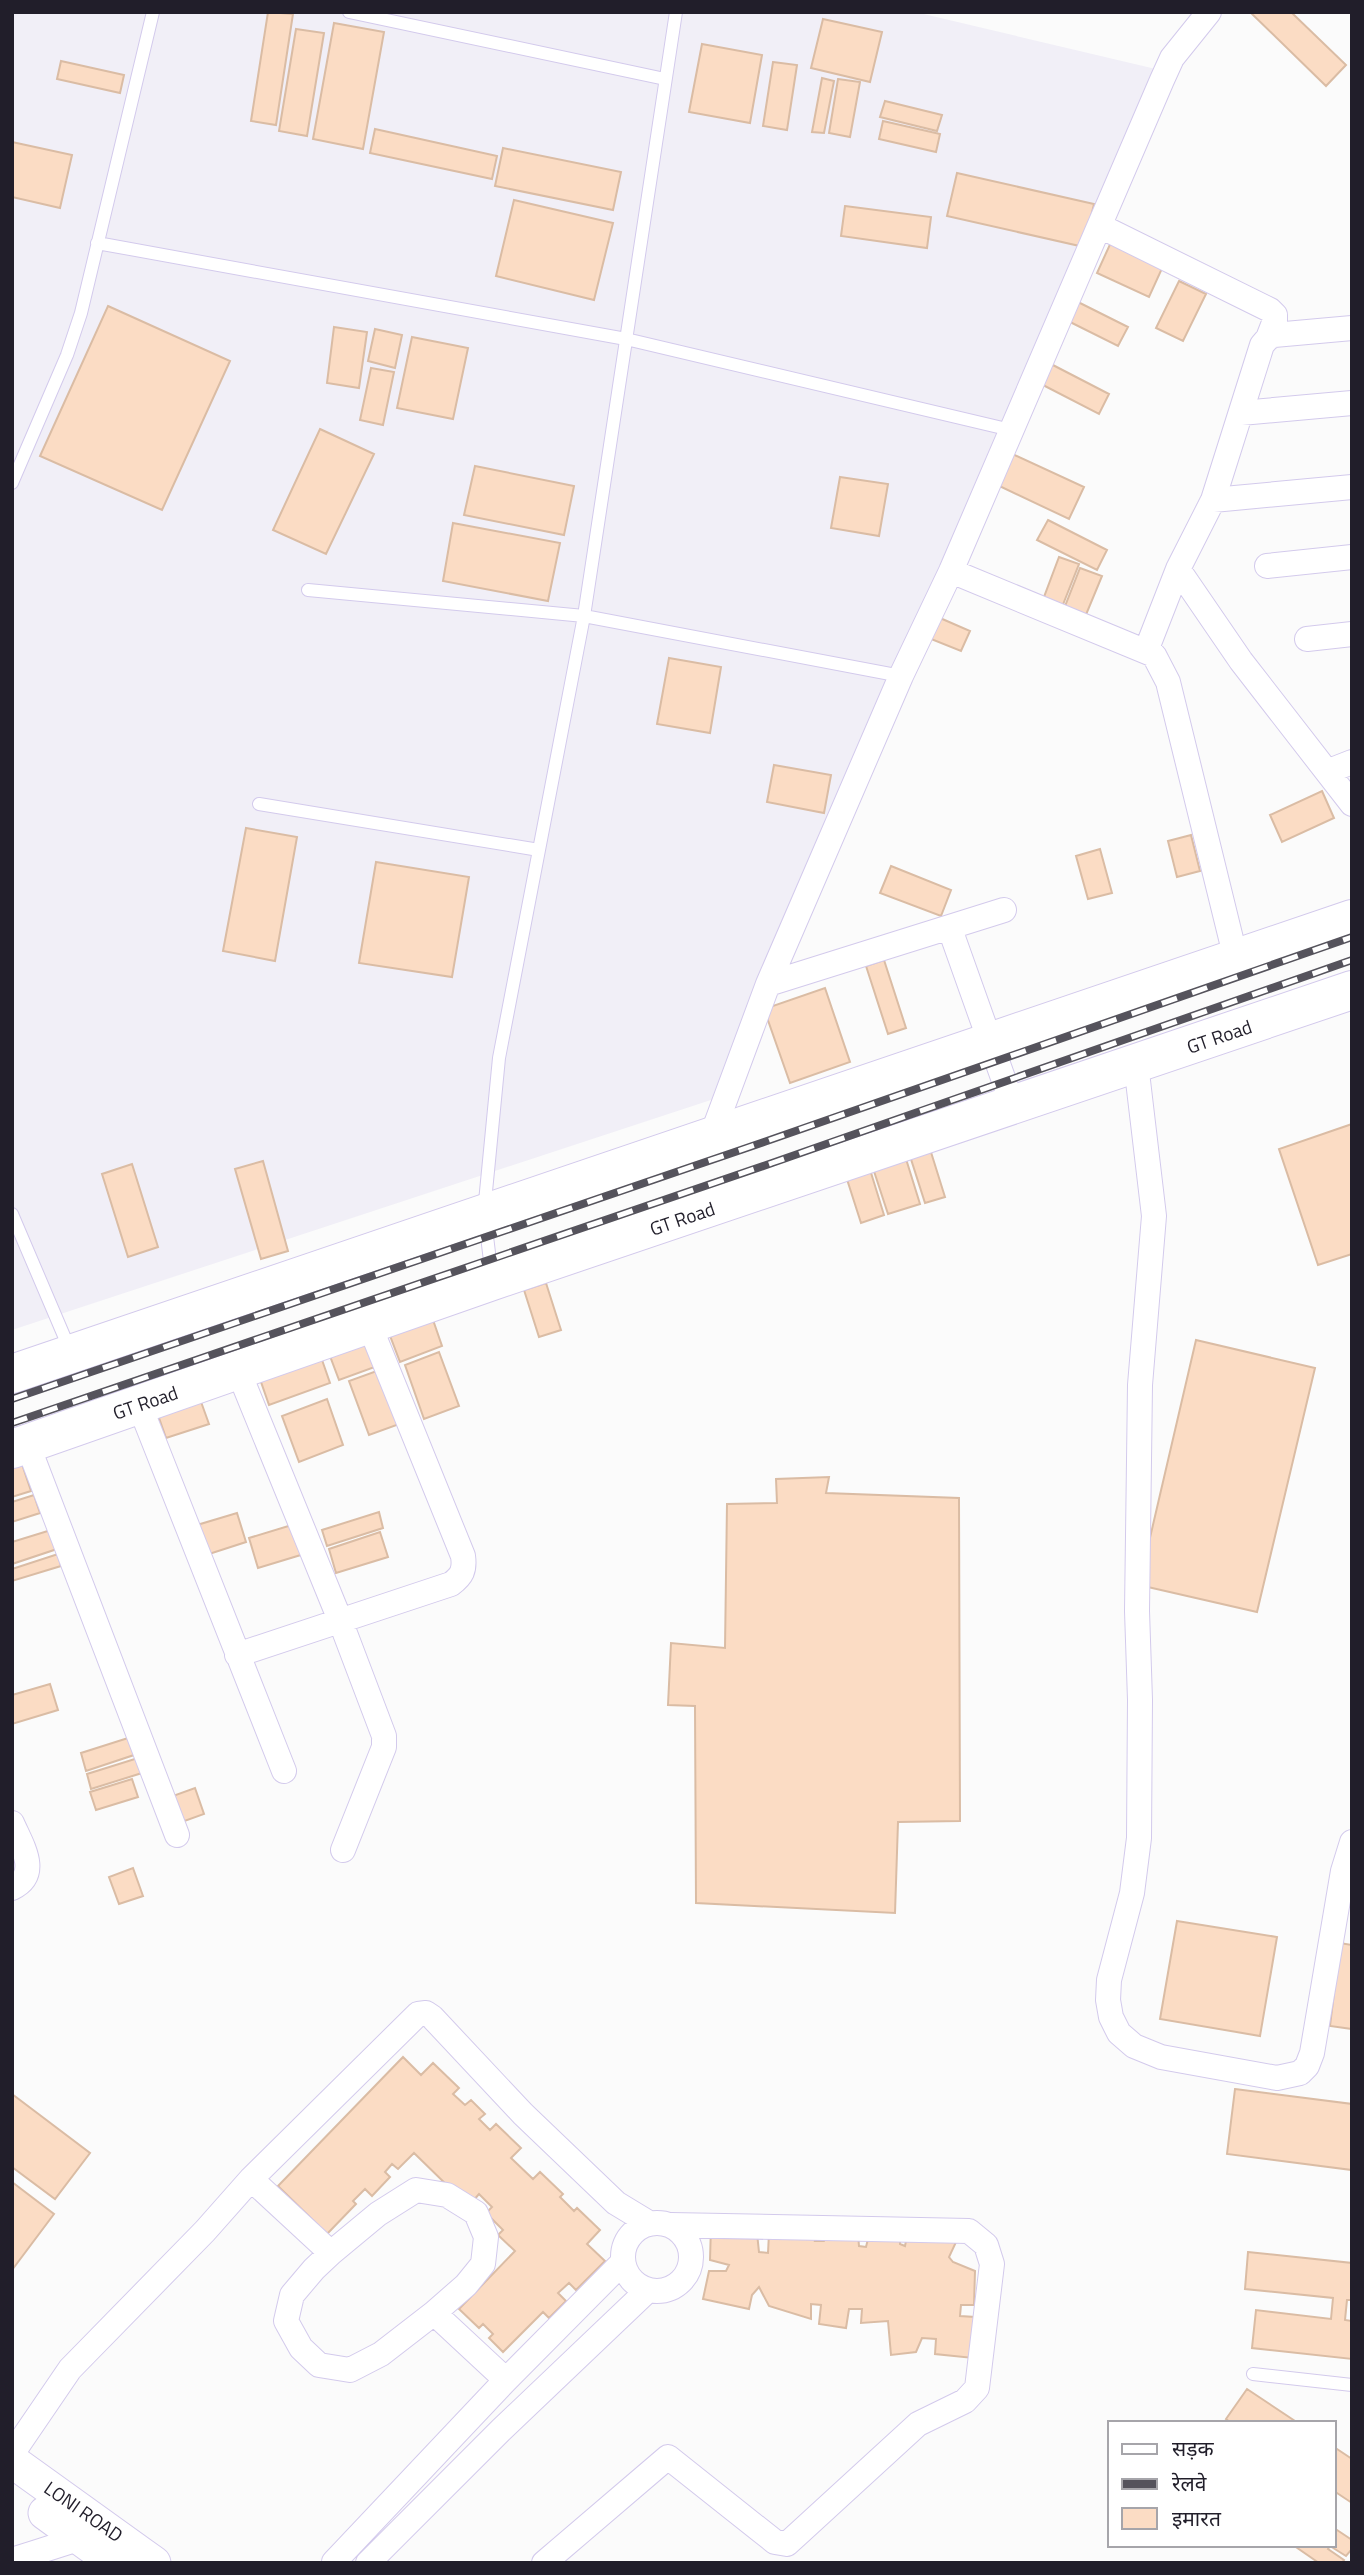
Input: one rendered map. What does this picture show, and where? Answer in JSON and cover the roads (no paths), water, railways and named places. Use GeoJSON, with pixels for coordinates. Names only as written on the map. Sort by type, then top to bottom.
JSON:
{"type":"FeatureCollection","features":[{"type":"Feature","properties":{"kind":"highway"},"geometry":{"type":"LineString","coordinates":[[12,1374],[1352,919]]}},
{"type":"Feature","properties":{"kind":"highway","name":"GT Road"},"geometry":{"type":"LineString","coordinates":[[20,1446],[492,1281],[1352,990]]}},
{"type":"Feature","properties":{"kind":"street"},"geometry":{"type":"LineString","coordinates":[[712,1135],[768,984],[901,676],[951,571],[1172,58],[1209,12]]}},
{"type":"Feature","properties":{"kind":"street"},"geometry":{"type":"LineString","coordinates":[[1100,226],[1270,310],[1275,315],[1268,338],[1262,345],[1213,500],[1178,569],[1146,651]]}},
{"type":"Feature","properties":{"kind":"street"},"geometry":{"type":"LineString","coordinates":[[1268,338],[1283,334],[1352,328]]}},
{"type":"Feature","properties":{"kind":"street"},"geometry":{"type":"LineString","coordinates":[[1241,413],[1352,403]]}},
{"type":"Feature","properties":{"kind":"street"},"geometry":{"type":"LineString","coordinates":[[1213,500],[1352,487]]}},
{"type":"Feature","properties":{"kind":"street"},"geometry":{"type":"LineString","coordinates":[[1267,566],[1352,557]]}},
{"type":"Feature","properties":{"kind":"street"},"geometry":{"type":"LineString","coordinates":[[1178,569],[1241,661],[1340,767],[1352,804]]}},
{"type":"Feature","properties":{"kind":"street"},"geometry":{"type":"LineString","coordinates":[[951,571],[1154,654],[1168,682],[1236,958]]}},
{"type":"Feature","properties":{"kind":"street"},"geometry":{"type":"LineString","coordinates":[[1307,639],[1352,634]]}},
{"type":"Feature","properties":{"kind":"street"},"geometry":{"type":"LineString","coordinates":[[768,984],[1004,910]]}},
{"type":"Feature","properties":{"kind":"street"},"geometry":{"type":"LineString","coordinates":[[950,929],[1013,1106]]}},
{"type":"Feature","properties":{"kind":"street"},"geometry":{"type":"LineString","coordinates":[[1136,1064],[1154,1216],[1140,1385],[1137,1611],[1140,1700],[1139,1838],[1132,1892],[1109,1980],[1108,2000],[1111,2017],[1119,2033],[1134,2046],[1161,2057],[1277,2078],[1300,2073],[1307,2066],[1311,2053],[1343,1871],[1352,1842]]}},
{"type":"Feature","properties":{"kind":"street"},"geometry":{"type":"LineString","coordinates":[[237,1655],[451,1584],[460,1577],[465,1568],[463,1556],[369,1324]]}},
{"type":"Feature","properties":{"kind":"street"},"geometry":{"type":"LineString","coordinates":[[238,1370],[380,1721],[384,1747],[343,1850]]}},
{"type":"Feature","properties":{"kind":"street"},"geometry":{"type":"LineString","coordinates":[[139,1404],[284,1771]]}},
{"type":"Feature","properties":{"kind":"street"},"geometry":{"type":"LineString","coordinates":[[20,1446],[177,1835]]}},
{"type":"Feature","properties":{"kind":"street"},"geometry":{"type":"LineString","coordinates":[[12,1823],[26,1856],[29,1871],[25,1880],[12,1888]]}},
{"type":"Feature","properties":{"kind":"street"},"geometry":{"type":"LineString","coordinates":[[12,2454],[70,2369],[205,2231],[251,2179],[418,2014],[426,2013],[432,2017],[523,2114],[616,2203],[660,2224],[681,2231],[691,2251],[687,2273],[671,2288],[648,2290],[630,2277],[623,2262],[625,2245],[630,2235],[638,2228],[660,2224],[969,2231],[986,2245],[992,2264],[977,2388],[965,2401],[918,2424],[788,2543],[775,2542],[668,2457],[544,2563]]}},
{"type":"Feature","properties":{"kind":"street"},"geometry":{"type":"LineString","coordinates":[[251,2179],[331,2253]]}},
{"type":"Feature","properties":{"kind":"street"},"geometry":{"type":"LineString","coordinates":[[416,2190],[447,2195],[475,2213],[486,2237],[483,2264],[466,2285],[434,2313],[381,2354],[350,2370],[319,2365],[301,2348],[286,2321],[292,2295],[314,2269],[378,2214],[416,2190]]}},
{"type":"Feature","properties":{"kind":"street"},"geometry":{"type":"LineString","coordinates":[[321,2563],[335,2563],[506,2381],[623,2262]]}},
{"type":"Feature","properties":{"kind":"street"},"geometry":{"type":"LineString","coordinates":[[368,2563],[501,2430],[648,2290]]}},
{"type":"Feature","properties":{"kind":"street"},"geometry":{"type":"LineString","coordinates":[[434,2313],[506,2381]]}},
{"type":"Feature","properties":{"kind":"street","name":"LONI ROAD"},"geometry":{"type":"LineString","coordinates":[[12,2461],[93,2532],[114,2563]]}},
{"type":"Feature","properties":{"kind":"street","name":"LONI ROAD"},"geometry":{"type":"LineString","coordinates":[[12,2489],[154,2563]]}},
{"type":"Feature","properties":{"kind":"street"},"geometry":{"type":"LineString","coordinates":[[12,2560],[93,2532]]}},
{"type":"Feature","properties":{"kind":"lane"},"geometry":{"type":"LineString","coordinates":[[12,483],[67,355],[80,313],[153,12]]}},
{"type":"Feature","properties":{"kind":"lane"},"geometry":{"type":"LineString","coordinates":[[349,12],[665,79]]}},
{"type":"Feature","properties":{"kind":"lane"},"geometry":{"type":"LineString","coordinates":[[492,1281],[484,1212],[499,1058],[584,616],[676,12]]}},
{"type":"Feature","properties":{"kind":"lane"},"geometry":{"type":"LineString","coordinates":[[97,243],[626,339],[1011,430]]}},
{"type":"Feature","properties":{"kind":"lane"},"geometry":{"type":"LineString","coordinates":[[308,590],[584,616],[901,676]]}},
{"type":"Feature","properties":{"kind":"lane"},"geometry":{"type":"LineString","coordinates":[[259,804],[539,850]]}},
{"type":"Feature","properties":{"kind":"lane"},"geometry":{"type":"LineString","coordinates":[[12,1214],[72,1353]]}},
{"type":"Feature","properties":{"kind":"lane"},"geometry":{"type":"LineString","coordinates":[[1253,2374],[1352,2385]]}},
{"type":"Feature","properties":{"kind":"railway"},"geometry":{"type":"LineString","coordinates":[[12,1399],[764,1142],[1352,937]]}},
{"type":"Feature","properties":{"kind":"railway"},"geometry":{"type":"LineString","coordinates":[[12,1423],[772,1163],[1352,960]]}}]}
